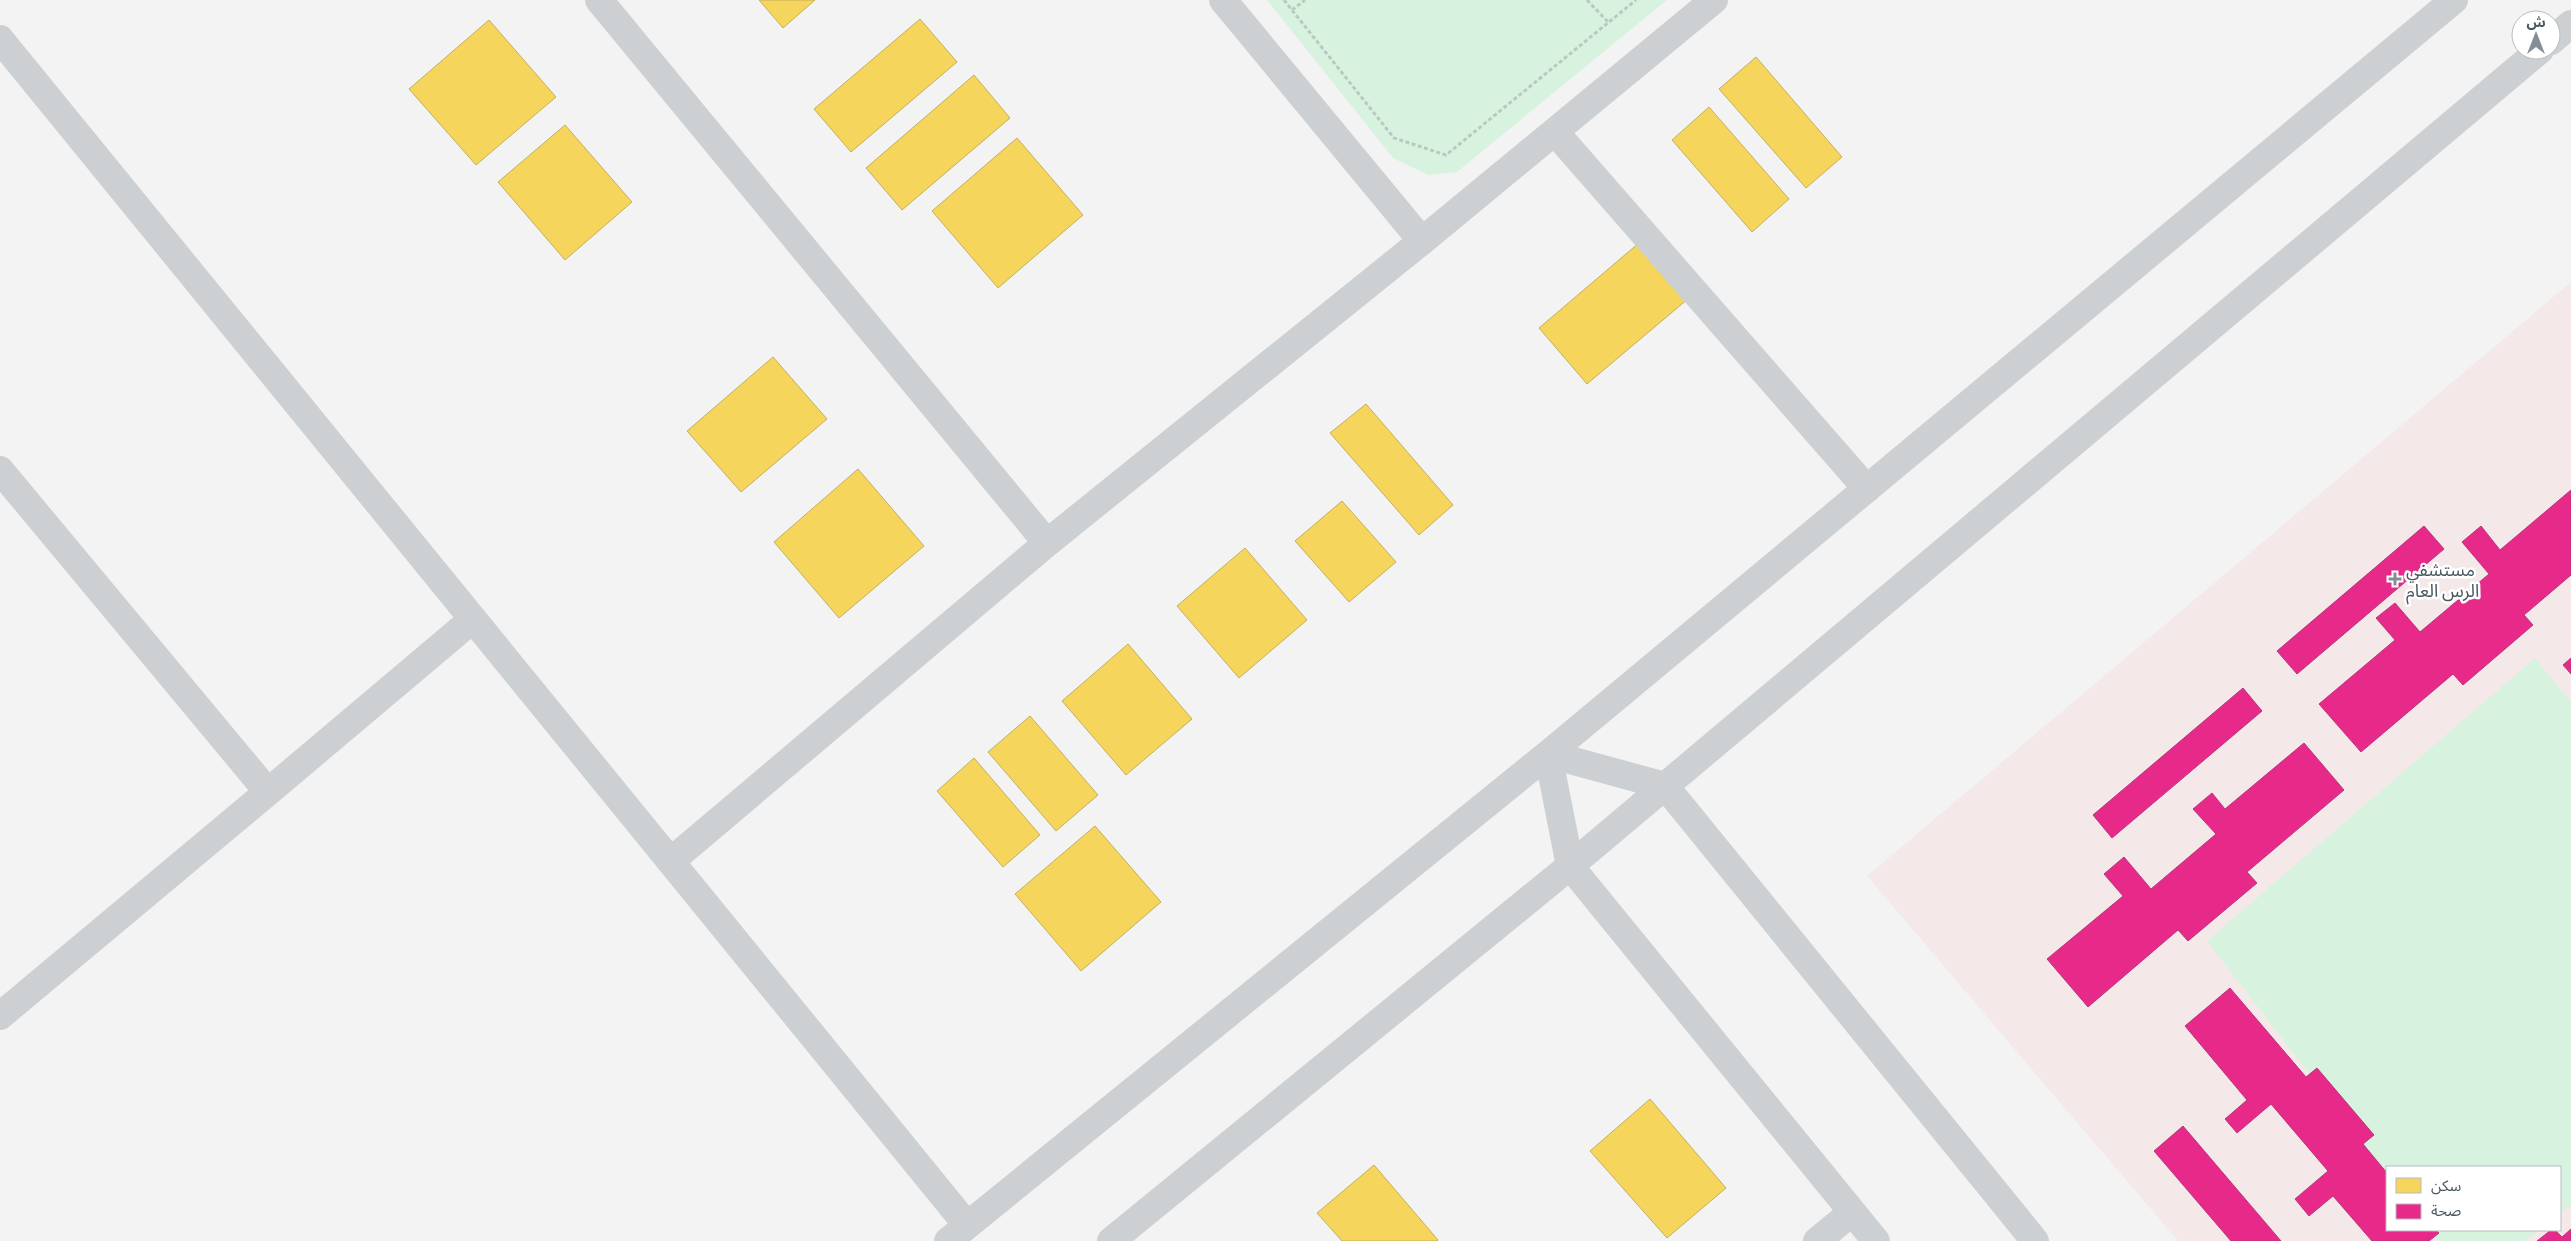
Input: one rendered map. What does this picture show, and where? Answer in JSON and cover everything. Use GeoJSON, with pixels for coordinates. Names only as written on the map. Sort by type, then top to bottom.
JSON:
{"type":"FeatureCollection","features":[{"type":"Feature","properties":{"kind":"street"},"geometry":{"type":"LineString","coordinates":[[599,0],[1047,543]]}},
{"type":"Feature","properties":{"kind":"street"},"geometry":{"type":"LineString","coordinates":[[1223,0],[1422,241]]}},
{"type":"Feature","properties":{"kind":"street"},"geometry":{"type":"LineString","coordinates":[[671,861],[1047,543],[1422,241],[1714,0]]}},
{"type":"Feature","properties":{"kind":"street"},"geometry":{"type":"LineString","coordinates":[[0,39],[671,861],[958,1233],[1548,754],[2454,0]]}},
{"type":"Feature","properties":{"kind":"street"},"geometry":{"type":"LineString","coordinates":[[2561,32],[2571,24]]}},
{"type":"Feature","properties":{"kind":"street"},"geometry":{"type":"LineString","coordinates":[[1111,1241],[1666,786],[2528,60]]}},
{"type":"Feature","properties":{"kind":"street"},"geometry":{"type":"LineString","coordinates":[[1555,132],[1867,489]]}},
{"type":"Feature","properties":{"kind":"street"},"geometry":{"type":"LineString","coordinates":[[0,470],[268,792]]}},
{"type":"Feature","properties":{"kind":"street"},"geometry":{"type":"LineString","coordinates":[[0,1016],[473,619]]}},
{"type":"Feature","properties":{"kind":"street"},"geometry":{"type":"LineString","coordinates":[[1548,754],[1666,786],[2035,1241]]}},
{"type":"Feature","properties":{"kind":"street"},"geometry":{"type":"LineString","coordinates":[[1548,754],[1570,866],[1876,1241]]}},
{"type":"Feature","properties":{"kind":"street"},"geometry":{"type":"LineString","coordinates":[[1817,1241],[1852,1213]]}},
{"type":"Feature","properties":{"kind":"path"},"geometry":{"type":"LineString","coordinates":[[1284,0],[1394,138],[1446,155],[1636,0]]}},
{"type":"Feature","properties":{"kind":"path"},"geometry":{"type":"LineString","coordinates":[[1292,10],[1306,0]]}},
{"type":"Feature","properties":{"kind":"path"},"geometry":{"type":"LineString","coordinates":[[1587,0],[1608,22]]}},
{"type":"Feature","properties":{"kind":"shaded area","name":"مستشفي الرس العام"},"geometry":{"type":"Polygon","coordinates":[[[2571,282],[2571,1241],[2178,1241],[1867,876],[2571,282]]]}},
{"type":"Feature","properties":{"kind":"green space"},"geometry":{"type":"Polygon","coordinates":[[[1267,0],[1667,0],[1457,172],[1428,175],[1393,158],[1267,0]]]}},
{"type":"Feature","properties":{"kind":"green space"},"geometry":{"type":"Polygon","coordinates":[[[2535,658],[2571,702],[2571,1205],[2561,1213],[2561,1166],[2386,1166],[2386,1174],[2207,941],[2535,658]]]}},
{"type":"Feature","properties":{"kind":"green space"},"geometry":{"type":"Polygon","coordinates":[[[2430,1231],[2538,1231],[2524,1241],[2438,1241],[2430,1231]]]}},
{"type":"Feature","properties":{"kind":"building: سكن"},"geometry":{"type":"Polygon","coordinates":[[[759,0],[815,0],[783,28],[759,0]]]}},
{"type":"Feature","properties":{"kind":"building: سكن"},"geometry":{"type":"Polygon","coordinates":[[[920,19],[957,62],[851,152],[814,109],[920,19]]]}},
{"type":"Feature","properties":{"kind":"building: سكن"},"geometry":{"type":"Polygon","coordinates":[[[489,20],[556,97],[476,165],[409,89],[489,20]]]}},
{"type":"Feature","properties":{"kind":"building: سكن"},"geometry":{"type":"Polygon","coordinates":[[[1756,57],[1842,157],[1806,188],[1719,89],[1756,57]]]}},
{"type":"Feature","properties":{"kind":"building: سكن"},"geometry":{"type":"Polygon","coordinates":[[[974,75],[1010,118],[902,210],[866,168],[974,75]]]}},
{"type":"Feature","properties":{"kind":"building: سكن"},"geometry":{"type":"Polygon","coordinates":[[[1709,107],[1789,199],[1752,232],[1672,140],[1709,107]]]}},
{"type":"Feature","properties":{"kind":"building: سكن"},"geometry":{"type":"Polygon","coordinates":[[[565,125],[632,202],[565,260],[498,182],[565,125]]]}},
{"type":"Feature","properties":{"kind":"building: سكن"},"geometry":{"type":"Polygon","coordinates":[[[1017,138],[1083,215],[998,288],[932,211],[1017,138]]]}},
{"type":"Feature","properties":{"kind":"building: سكن"},"geometry":{"type":"Polygon","coordinates":[[[1640,242],[1689,298],[1587,384],[1539,328],[1640,242]]]}},
{"type":"Feature","properties":{"kind":"building: سكن"},"geometry":{"type":"Polygon","coordinates":[[[773,357],[827,419],[741,492],[687,431],[773,357]]]}},
{"type":"Feature","properties":{"kind":"building: سكن"},"geometry":{"type":"Polygon","coordinates":[[[1366,404],[1453,505],[1419,535],[1330,433],[1366,404]]]}},
{"type":"Feature","properties":{"kind":"building: سكن"},"geometry":{"type":"Polygon","coordinates":[[[858,469],[924,546],[839,618],[774,542],[858,469]]]}},
{"type":"Feature","properties":{"kind":"building: سكن"},"geometry":{"type":"Polygon","coordinates":[[[1342,501],[1396,562],[1349,602],[1295,541],[1342,501]]]}},
{"type":"Feature","properties":{"kind":"building: سكن"},"geometry":{"type":"Polygon","coordinates":[[[1245,548],[1307,620],[1239,678],[1177,606],[1245,548]]]}},
{"type":"Feature","properties":{"kind":"building: سكن"},"geometry":{"type":"Polygon","coordinates":[[[1128,644],[1192,719],[1126,775],[1062,701],[1128,644]]]}},
{"type":"Feature","properties":{"kind":"building: سكن"},"geometry":{"type":"Polygon","coordinates":[[[1030,716],[1098,795],[1056,831],[988,752],[1030,716]]]}},
{"type":"Feature","properties":{"kind":"building: سكن"},"geometry":{"type":"Polygon","coordinates":[[[974,758],[1040,835],[1003,867],[937,791],[974,758]]]}},
{"type":"Feature","properties":{"kind":"building: سكن"},"geometry":{"type":"Polygon","coordinates":[[[1095,826],[1161,902],[1081,971],[1015,894],[1095,826]]]}},
{"type":"Feature","properties":{"kind":"building: سكن"},"geometry":{"type":"Polygon","coordinates":[[[1650,1099],[1726,1188],[1667,1238],[1590,1151],[1650,1099]]]}},
{"type":"Feature","properties":{"kind":"building: سكن"},"geometry":{"type":"Polygon","coordinates":[[[1374,1165],[1437,1241],[1342,1241],[1317,1213],[1374,1165]]]}},
{"type":"Feature","properties":{"kind":"building: صحة"},"geometry":{"type":"Polygon","coordinates":[[[2571,490],[2571,575],[2524,615],[2533,625],[2463,685],[2453,674],[2361,752],[2319,704],[2395,640],[2376,618],[2395,603],[2420,632],[2489,574],[2462,542],[2481,526],[2500,550],[2571,490]]]}},
{"type":"Feature","properties":{"kind":"building: صحة"},"geometry":{"type":"Polygon","coordinates":[[[2424,526],[2444,549],[2297,674],[2277,651],[2424,526]]]}},
{"type":"Feature","properties":{"kind":"building: صحة"},"geometry":{"type":"Polygon","coordinates":[[[2571,658],[2571,674],[2563,665],[2571,658]]]}},
{"type":"Feature","properties":{"kind":"building: صحة"},"geometry":{"type":"Polygon","coordinates":[[[2243,688],[2262,711],[2112,838],[2093,815],[2243,688]]]}},
{"type":"Feature","properties":{"kind":"building: صحة"},"geometry":{"type":"Polygon","coordinates":[[[2304,743],[2344,790],[2247,872],[2257,883],[2188,941],[2178,930],[2088,1007],[2047,959],[2123,896],[2104,874],[2124,857],[2151,889],[2216,834],[2193,809],[2212,793],[2225,809],[2304,743]]]}},
{"type":"Feature","properties":{"kind":"building: صحة"},"geometry":{"type":"Polygon","coordinates":[[[2230,988],[2306,1077],[2317,1068],[2374,1135],[2363,1144],[2386,1172],[2386,1231],[2437,1231],[2439,1233],[2429,1241],[2372,1241],[2333,1196],[2309,1216],[2295,1199],[2328,1171],[2271,1104],[2237,1133],[2225,1119],[2247,1100],[2185,1026],[2230,988]]]}},
{"type":"Feature","properties":{"kind":"building: صحة"},"geometry":{"type":"Polygon","coordinates":[[[2183,1126],[2281,1241],[2231,1241],[2154,1151],[2183,1126]]]}},
{"type":"Feature","properties":{"kind":"building: صحة"},"geometry":{"type":"Polygon","coordinates":[[[2571,1229],[2571,1241],[2537,1241],[2550,1231],[2556,1231],[2562,1237],[2571,1229]]]}},
{"type":"Feature","properties":{"kind":"place","name":"مستشفي الرس العام"},"geometry":{"type":"Point","coordinates":[2395,579]}}]}
